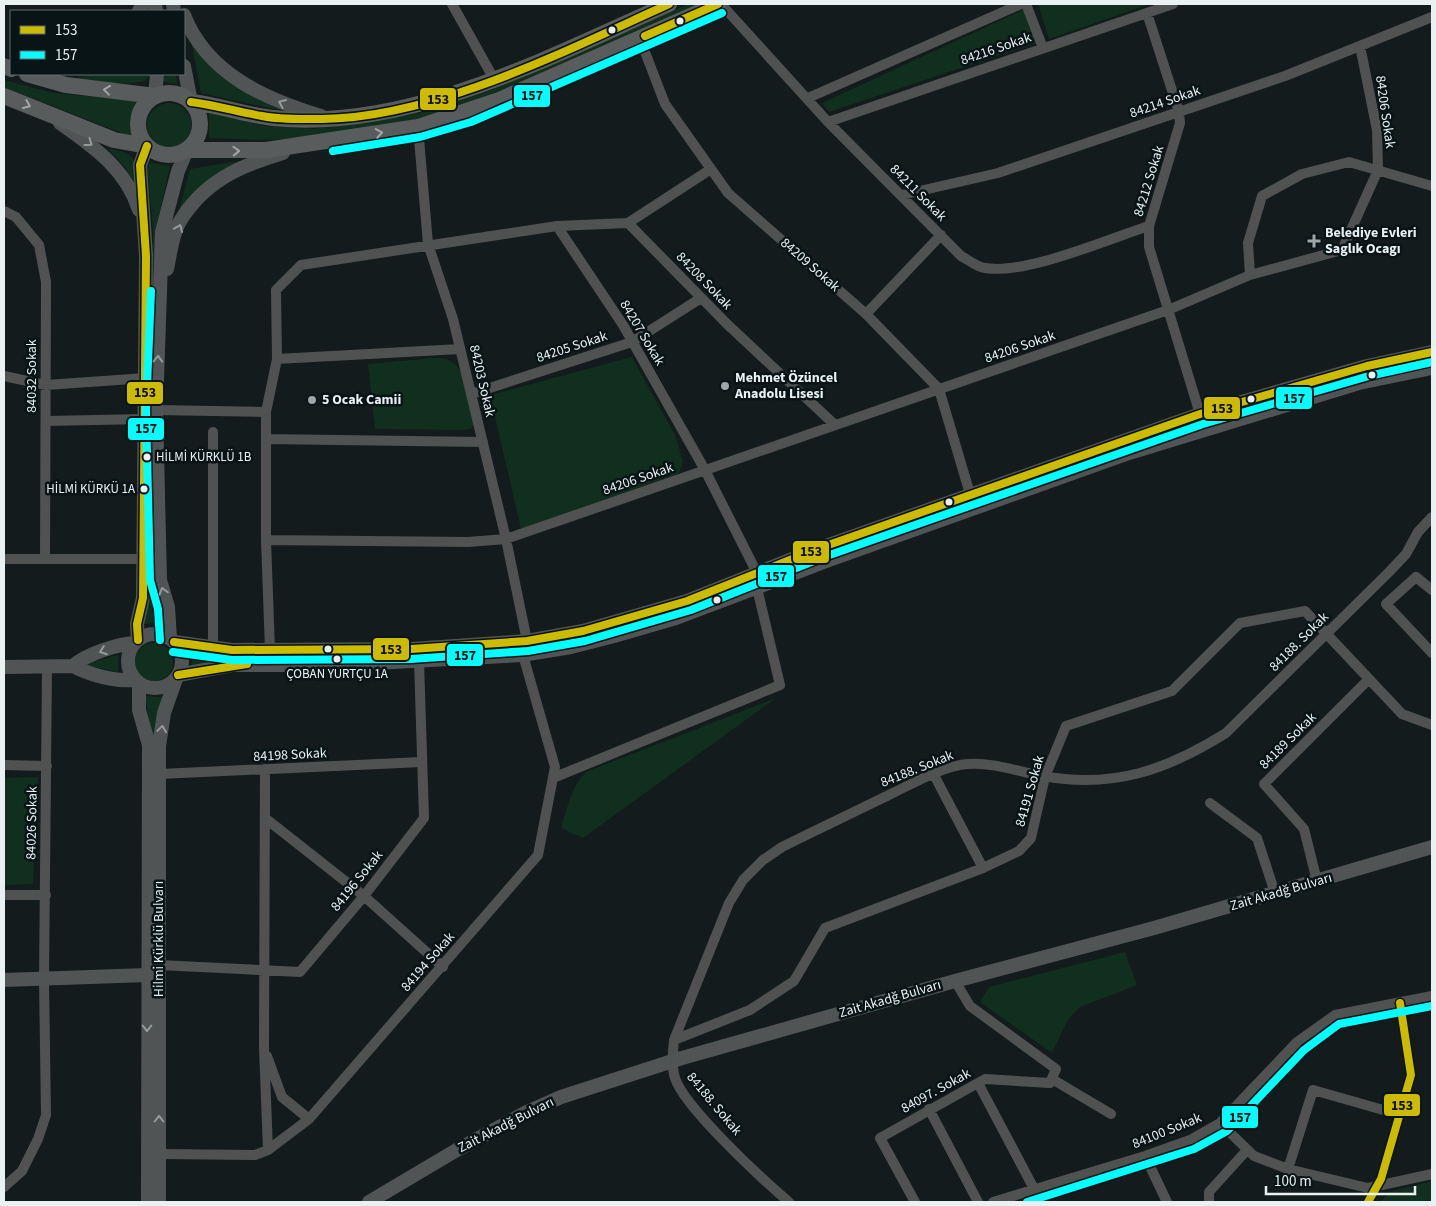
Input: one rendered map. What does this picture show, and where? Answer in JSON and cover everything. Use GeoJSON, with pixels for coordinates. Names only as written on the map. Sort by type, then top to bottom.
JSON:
{"type":"FeatureCollection","features":[{"type":"Feature","properties":{"kind":"main road"},"geometry":{"type":"LineString","coordinates":[[670,4],[494,79],[415,106],[328,118],[273,118],[191,102],[176,93],[165,93],[155,96],[146,102],[140,111],[138,131],[147,146],[158,154],[168,156],[187,150],[266,150],[418,127],[499,100],[720,4]]}},
{"type":"Feature","properties":{"kind":"main road"},"geometry":{"type":"LineString","coordinates":[[185,17],[204,48],[221,68],[246,87],[286,105],[328,118]]}},
{"type":"Feature","properties":{"kind":"main road"},"geometry":{"type":"LineString","coordinates":[[177,677],[182,661],[181,652],[172,640],[168,607],[160,580],[156,410],[162,232],[178,171],[187,150],[199,134],[201,124],[199,114],[191,102],[185,71]]}},
{"type":"Feature","properties":{"kind":"main road"},"geometry":{"type":"LineString","coordinates":[[31,75],[66,85],[155,96]]}},
{"type":"Feature","properties":{"kind":"main road"},"geometry":{"type":"LineString","coordinates":[[155,96],[157,75]]}},
{"type":"Feature","properties":{"kind":"main road"},"geometry":{"type":"LineString","coordinates":[[4,96],[114,140],[147,146]]}},
{"type":"Feature","properties":{"kind":"main road"},"geometry":{"type":"LineString","coordinates":[[50,115],[102,153],[120,172],[136,200],[145,230]]}},
{"type":"Feature","properties":{"kind":"main road"},"geometry":{"type":"LineString","coordinates":[[161,291],[178,224],[210,186],[218,179],[252,162],[331,141]]}},
{"type":"Feature","properties":{"kind":"main road"},"geometry":{"type":"LineString","coordinates":[[137,682],[128,663],[128,654],[137,641],[137,624],[143,598],[146,378],[145,230],[140,165],[147,146]]}},
{"type":"Feature","properties":{"kind":"main road"},"geometry":{"type":"LineString","coordinates":[[73,666],[81,659],[123,643],[137,641],[154,634],[172,640],[232,650],[270,650],[411,649],[527,641],[583,631],[687,601],[820,548],[1200,414],[1367,366],[1427,353]]}},
{"type":"Feature","properties":{"kind":"main road"},"geometry":{"type":"LineString","coordinates":[[4,667],[73,666],[83,671],[123,681],[137,682],[151,689],[160,688],[177,677],[232,665],[337,665],[419,661],[523,655],[571,647],[676,618],[884,540],[1129,453],[1359,383],[1430,368]]}},
{"type":"Feature","properties":{"kind":"main road","name":"Hilmi Kürklü Bulvarı"},"geometry":{"type":"LineString","coordinates":[[149,1201],[159,1154],[160,746],[164,713],[177,677]]}},
{"type":"Feature","properties":{"kind":"main road","name":"Hilmi Kürklü Bulvarı"},"geometry":{"type":"LineString","coordinates":[[137,682],[140,710],[149,745],[147,976],[149,1201]]}},
{"type":"Feature","properties":{"kind":"main road","name":"Zait Akadğ Bulvarı"},"geometry":{"type":"LineString","coordinates":[[368,1202],[455,1151],[561,1097],[672,1061],[1317,882],[1432,847]]}},
{"type":"Feature","properties":{"kind":"main road"},"geometry":{"type":"LineString","coordinates":[[4,980],[147,976]]}},
{"type":"Feature","properties":{"kind":"street"},"geometry":{"type":"LineString","coordinates":[[452,4],[494,79]]}},
{"type":"Feature","properties":{"kind":"street","name":"84211 Sokak"},"geometry":{"type":"LineString","coordinates":[[720,4],[828,122],[961,256],[983,268],[1000,270],[1026,266],[1150,226]]}},
{"type":"Feature","properties":{"kind":"street"},"geometry":{"type":"LineString","coordinates":[[808,98],[1022,4]]}},
{"type":"Feature","properties":{"kind":"street"},"geometry":{"type":"LineString","coordinates":[[1026,4],[1043,48]]}},
{"type":"Feature","properties":{"kind":"street","name":"84216 Sokak"},"geometry":{"type":"LineString","coordinates":[[828,122],[1173,4]]}},
{"type":"Feature","properties":{"kind":"street","name":"84212 Sokak"},"geometry":{"type":"LineString","coordinates":[[1148,13],[1179,112],[1177,132],[1150,226],[1149,247],[1200,414]]}},
{"type":"Feature","properties":{"kind":"street","name":"84214 Sokak"},"geometry":{"type":"LineString","coordinates":[[902,195],[998,173],[1285,76],[1432,17]]}},
{"type":"Feature","properties":{"kind":"street","name":"84209 Sokak"},"geometry":{"type":"LineString","coordinates":[[640,39],[665,104],[728,193],[866,314],[939,389],[970,494]]}},
{"type":"Feature","properties":{"kind":"street","name":"84206 Sokak"},"geometry":{"type":"LineString","coordinates":[[266,540],[468,542],[506,539],[1168,310],[1250,275],[1342,250],[1378,170],[1377,130],[1360,46]]}},
{"type":"Feature","properties":{"kind":"street","name":"84203 Sokak"},"geometry":{"type":"LineString","coordinates":[[418,127],[428,244],[453,319],[506,539],[527,641]]}},
{"type":"Feature","properties":{"kind":"street"},"geometry":{"type":"LineString","coordinates":[[1250,275],[1248,243],[1262,196],[1302,174],[1349,162],[1432,186]]}},
{"type":"Feature","properties":{"kind":"street"},"geometry":{"type":"LineString","coordinates":[[270,650],[266,540],[266,412],[276,359],[276,290],[301,264],[557,226],[628,223],[711,169]]}},
{"type":"Feature","properties":{"kind":"street","name":"84032 Sokak"},"geometry":{"type":"LineString","coordinates":[[4,212],[16,217],[39,245],[46,282],[45,558]]}},
{"type":"Feature","properties":{"kind":"street","name":"84208 Sokak"},"geometry":{"type":"LineString","coordinates":[[628,223],[701,298],[835,425]]}},
{"type":"Feature","properties":{"kind":"street","name":"84207 Sokak"},"geometry":{"type":"LineString","coordinates":[[557,226],[632,342],[705,470],[757,573]]}},
{"type":"Feature","properties":{"kind":"street"},"geometry":{"type":"LineString","coordinates":[[866,314],[941,235]]}},
{"type":"Feature","properties":{"kind":"street","name":"84205 Sokak"},"geometry":{"type":"LineString","coordinates":[[471,394],[632,342],[701,298]]}},
{"type":"Feature","properties":{"kind":"street"},"geometry":{"type":"LineString","coordinates":[[276,359],[460,349]]}},
{"type":"Feature","properties":{"kind":"street"},"geometry":{"type":"LineString","coordinates":[[4,376],[46,385],[146,378]]}},
{"type":"Feature","properties":{"kind":"street"},"geometry":{"type":"LineString","coordinates":[[156,410],[266,412]]}},
{"type":"Feature","properties":{"kind":"street"},"geometry":{"type":"LineString","coordinates":[[46,421],[145,420]]}},
{"type":"Feature","properties":{"kind":"street"},"geometry":{"type":"LineString","coordinates":[[213,432],[213,646]]}},
{"type":"Feature","properties":{"kind":"street"},"geometry":{"type":"LineString","coordinates":[[266,439],[483,442]]}},
{"type":"Feature","properties":{"kind":"street","name":"84188. Sokak"},"geometry":{"type":"LineString","coordinates":[[788,1202],[714,1129],[683,1092],[675,1079],[672,1061],[674,1040],[729,903],[743,880],[763,860],[782,847],[934,775],[969,764],[1046,777],[1110,780],[1136,776],[1169,765],[1196,752],[1226,733],[1326,634],[1406,554],[1418,532],[1432,517]]}},
{"type":"Feature","properties":{"kind":"street"},"geometry":{"type":"LineString","coordinates":[[4,559],[144,559]]}},
{"type":"Feature","properties":{"kind":"street"},"geometry":{"type":"LineString","coordinates":[[1432,590],[1416,577],[1386,604],[1432,653]]}},
{"type":"Feature","properties":{"kind":"street"},"geometry":{"type":"LineString","coordinates":[[553,778],[780,685],[757,588]]}},
{"type":"Feature","properties":{"kind":"street","name":"84191 Sokak"},"geometry":{"type":"LineString","coordinates":[[674,1040],[750,1010],[794,981],[825,928],[983,868],[1019,851],[1031,838],[1046,777],[1066,726],[1172,691],[1240,623],[1305,611],[1326,634]]}},
{"type":"Feature","properties":{"kind":"street"},"geometry":{"type":"LineString","coordinates":[[1326,634],[1402,714],[1432,725]]}},
{"type":"Feature","properties":{"kind":"street","name":"84194 Sokak"},"geometry":{"type":"LineString","coordinates":[[159,1154],[255,1155],[268,1150],[309,1119],[443,967],[538,855],[555,767],[523,655]]}},
{"type":"Feature","properties":{"kind":"street","name":"84196 Sokak"},"geometry":{"type":"LineString","coordinates":[[159,964],[300,972],[364,896],[424,818],[419,661]]}},
{"type":"Feature","properties":{"kind":"street","name":"84026 Sokak"},"geometry":{"type":"LineString","coordinates":[[4,1187],[22,1171],[38,1140],[46,1115],[44,980],[47,666]]}},
{"type":"Feature","properties":{"kind":"street","name":"84189 Sokak"},"geometry":{"type":"LineString","coordinates":[[1317,882],[1304,829],[1264,784],[1369,680]]}},
{"type":"Feature","properties":{"kind":"street","name":"84198 Sokak"},"geometry":{"type":"LineString","coordinates":[[159,774],[422,762]]}},
{"type":"Feature","properties":{"kind":"street"},"geometry":{"type":"LineString","coordinates":[[4,765],[47,766]]}},
{"type":"Feature","properties":{"kind":"street"},"geometry":{"type":"LineString","coordinates":[[265,769],[265,818],[364,896],[443,967]]}},
{"type":"Feature","properties":{"kind":"street"},"geometry":{"type":"LineString","coordinates":[[265,769],[264,1048],[268,1150]]}},
{"type":"Feature","properties":{"kind":"street"},"geometry":{"type":"LineString","coordinates":[[934,775],[983,868]]}},
{"type":"Feature","properties":{"kind":"street"},"geometry":{"type":"LineString","coordinates":[[1210,802],[1257,838],[1275,893]]}},
{"type":"Feature","properties":{"kind":"street"},"geometry":{"type":"LineString","coordinates":[[4,895],[46,895]]}},
{"type":"Feature","properties":{"kind":"street"},"geometry":{"type":"LineString","coordinates":[[955,981],[970,1006],[1056,1069],[1052,1079],[1111,1114]]}},
{"type":"Feature","properties":{"kind":"street","name":"84100 Sokak"},"geometry":{"type":"LineString","coordinates":[[993,1202],[1034,1188],[1145,1156],[1190,1140],[1220,1123],[1297,1042],[1336,1015],[1432,996]]}},
{"type":"Feature","properties":{"kind":"street"},"geometry":{"type":"LineString","coordinates":[[1368,1202],[1381,1179],[1401,1115],[1411,1074],[1400,1003]]}},
{"type":"Feature","properties":{"kind":"street"},"geometry":{"type":"LineString","coordinates":[[264,1048],[282,1097],[309,1119]]}},
{"type":"Feature","properties":{"kind":"street","name":"84097. Sokak"},"geometry":{"type":"LineString","coordinates":[[915,1202],[880,1138],[985,1079],[1050,1083],[1052,1079]]}},
{"type":"Feature","properties":{"kind":"street"},"geometry":{"type":"LineString","coordinates":[[978,1083],[1041,1202]]}},
{"type":"Feature","properties":{"kind":"street"},"geometry":{"type":"LineString","coordinates":[[1288,1169],[1313,1090],[1401,1115]]}},
{"type":"Feature","properties":{"kind":"street"},"geometry":{"type":"LineString","coordinates":[[929,1110],[978,1202]]}},
{"type":"Feature","properties":{"kind":"street"},"geometry":{"type":"LineString","coordinates":[[1220,1123],[1254,1156],[1288,1169],[1368,1188],[1432,1174]]}},
{"type":"Feature","properties":{"kind":"street"},"geometry":{"type":"LineString","coordinates":[[1210,1202],[1209,1192],[1247,1150]]}},
{"type":"Feature","properties":{"kind":"street"},"geometry":{"type":"LineString","coordinates":[[1145,1156],[1167,1202]]}},
{"type":"Feature","properties":{"kind":"green space"},"geometry":{"type":"Polygon","coordinates":[[[689,4],[700,4],[470,104],[417,119],[331,137],[261,140],[209,138],[209,112],[263,126],[314,129],[416,114],[468,98],[689,4]]]}},
{"type":"Feature","properties":{"kind":"green space"},"geometry":{"type":"Polygon","coordinates":[[[1038,4],[1150,4],[1049,39],[1038,4]]]}},
{"type":"Feature","properties":{"kind":"green space"},"geometry":{"type":"Polygon","coordinates":[[[1023,10],[1036,43],[829,112],[822,103],[1023,10]]]}},
{"type":"Feature","properties":{"kind":"green space"},"geometry":{"type":"Polygon","coordinates":[[[191,40],[212,65],[232,84],[286,112],[201,93],[191,40]]]}},
{"type":"Feature","properties":{"kind":"green space"},"geometry":{"type":"Polygon","coordinates":[[[86,75],[150,75],[145,81],[118,84],[74,79],[86,75]]]}},
{"type":"Feature","properties":{"kind":"green space"},"geometry":{"type":"Polygon","coordinates":[[[162,75],[176,75],[177,84],[161,81],[162,75]]]}},
{"type":"Feature","properties":{"kind":"green space"},"geometry":{"type":"Polygon","coordinates":[[[4,80],[54,93],[136,101],[131,117],[132,137],[4,87],[4,80]]]}},
{"type":"Feature","properties":{"kind":"green space"},"geometry":{"type":"Polygon","coordinates":[[[173,103],[185,109],[190,116],[190,134],[185,141],[178,146],[165,147],[157,144],[150,137],[147,121],[150,113],[157,106],[173,103]]]}},
{"type":"Feature","properties":{"kind":"green space"},"geometry":{"type":"Polygon","coordinates":[[[107,148],[128,154],[133,159],[136,168],[138,194],[125,167],[107,148]]]}},
{"type":"Feature","properties":{"kind":"green space"},"geometry":{"type":"Polygon","coordinates":[[[251,159],[176,222],[190,169],[251,159]]]}},
{"type":"Feature","properties":{"kind":"green space"},"geometry":{"type":"Polygon","coordinates":[[[147,162],[170,166],[156,230],[155,579],[162,622],[144,624],[152,579],[150,372],[153,230],[147,162]]]}},
{"type":"Feature","properties":{"kind":"green space"},"geometry":{"type":"Polygon","coordinates":[[[632,357],[675,435],[683,461],[679,473],[521,529],[490,395],[632,357]]]}},
{"type":"Feature","properties":{"kind":"green space"},"geometry":{"type":"Polygon","coordinates":[[[434,358],[450,361],[455,364],[463,375],[474,416],[472,428],[466,430],[375,429],[368,364],[434,358]]]}},
{"type":"Feature","properties":{"kind":"green space"},"geometry":{"type":"Polygon","coordinates":[[[1432,359],[1432,362],[1358,377],[724,595],[527,649],[192,667],[191,650],[529,646],[723,592],[1060,469],[1224,414],[1358,374],[1432,359]]]}},
{"type":"Feature","properties":{"kind":"green space"},"geometry":{"type":"Polygon","coordinates":[[[154,643],[167,649],[173,662],[167,675],[154,681],[141,675],[135,662],[141,649],[154,643]]]}},
{"type":"Feature","properties":{"kind":"green space"},"geometry":{"type":"Polygon","coordinates":[[[118,655],[118,672],[83,665],[118,655]]]}},
{"type":"Feature","properties":{"kind":"green space"},"geometry":{"type":"Polygon","coordinates":[[[145,696],[162,697],[155,740],[153,740],[145,696]]]}},
{"type":"Feature","properties":{"kind":"green space"},"geometry":{"type":"Polygon","coordinates":[[[776,698],[583,838],[561,828],[573,791],[586,772],[776,698]]]}},
{"type":"Feature","properties":{"kind":"green space"},"geometry":{"type":"Polygon","coordinates":[[[38,777],[33,884],[4,885],[4,778],[38,777]]]}},
{"type":"Feature","properties":{"kind":"green space"},"geometry":{"type":"Polygon","coordinates":[[[1125,952],[1137,985],[1080,1007],[1067,1021],[1052,1053],[980,1002],[989,987],[1125,952]]]}},
{"type":"Feature","properties":{"kind":"green space"},"geometry":{"type":"Polygon","coordinates":[[[1432,1181],[1432,1202],[1381,1202],[1389,1192],[1432,1181]]]}},
{"type":"Feature","properties":{"kind":"transit line","name":"153"},"geometry":{"type":"LineString","coordinates":[[191,102],[269,117],[292,119],[365,116],[410,107],[500,78],[669,4]]}},
{"type":"Feature","properties":{"kind":"transit line","name":"153"},"geometry":{"type":"LineString","coordinates":[[645,36],[718,4]]}},
{"type":"Feature","properties":{"kind":"transit line","name":"157"},"geometry":{"type":"LineString","coordinates":[[333,151],[420,137],[471,122],[722,13]]}},
{"type":"Feature","properties":{"kind":"transit line","name":"153"},"geometry":{"type":"LineString","coordinates":[[138,640],[137,624],[143,598],[146,256],[140,165],[147,146]]}},
{"type":"Feature","properties":{"kind":"transit line","name":"157"},"geometry":{"type":"LineString","coordinates":[[151,291],[146,410],[150,580],[158,609],[160,640]]}},
{"type":"Feature","properties":{"kind":"transit line","name":"153"},"geometry":{"type":"LineString","coordinates":[[174,642],[232,650],[411,649],[527,641],[583,631],[687,601],[820,548],[1200,414],[1367,366],[1432,352]]}},
{"type":"Feature","properties":{"kind":"transit line","name":"157"},"geometry":{"type":"LineString","coordinates":[[173,652],[232,660],[411,659],[528,651],[585,641],[691,610],[824,557],[1203,424],[1369,376],[1432,362]]}},
{"type":"Feature","properties":{"kind":"transit line","name":"153"},"geometry":{"type":"LineString","coordinates":[[178,675],[247,664]]}},
{"type":"Feature","properties":{"kind":"transit line","name":"153"},"geometry":{"type":"LineString","coordinates":[[1368,1202],[1381,1179],[1411,1075],[1400,1003]]}},
{"type":"Feature","properties":{"kind":"transit line","name":"157"},"geometry":{"type":"LineString","coordinates":[[1027,1202],[1194,1149],[1227,1131],[1304,1050],[1339,1024],[1432,1006]]}},
{"type":"Feature","properties":{"kind":"place","name":"Belediye Evleri Saglık Ocagı"},"geometry":{"type":"Point","coordinates":[1314,241]}},
{"type":"Feature","properties":{"kind":"place","name":"Mehmet Özüncel Anadolu Lisesi"},"geometry":{"type":"Point","coordinates":[725,386]}},
{"type":"Feature","properties":{"kind":"place","name":"5 Ocak Camii"},"geometry":{"type":"Point","coordinates":[312,400]}},
{"type":"Feature","properties":{"kind":"place","name":"HİLMİ KÜRKLÜ 1B"},"geometry":{"type":"Point","coordinates":[147,457]}},
{"type":"Feature","properties":{"kind":"place","name":"HİLMİ KÜRKÜ 1A"},"geometry":{"type":"Point","coordinates":[144,489]}},
{"type":"Feature","properties":{"kind":"place","name":"ÇOBAN YURTÇU 1A"},"geometry":{"type":"Point","coordinates":[337,659]}}]}
